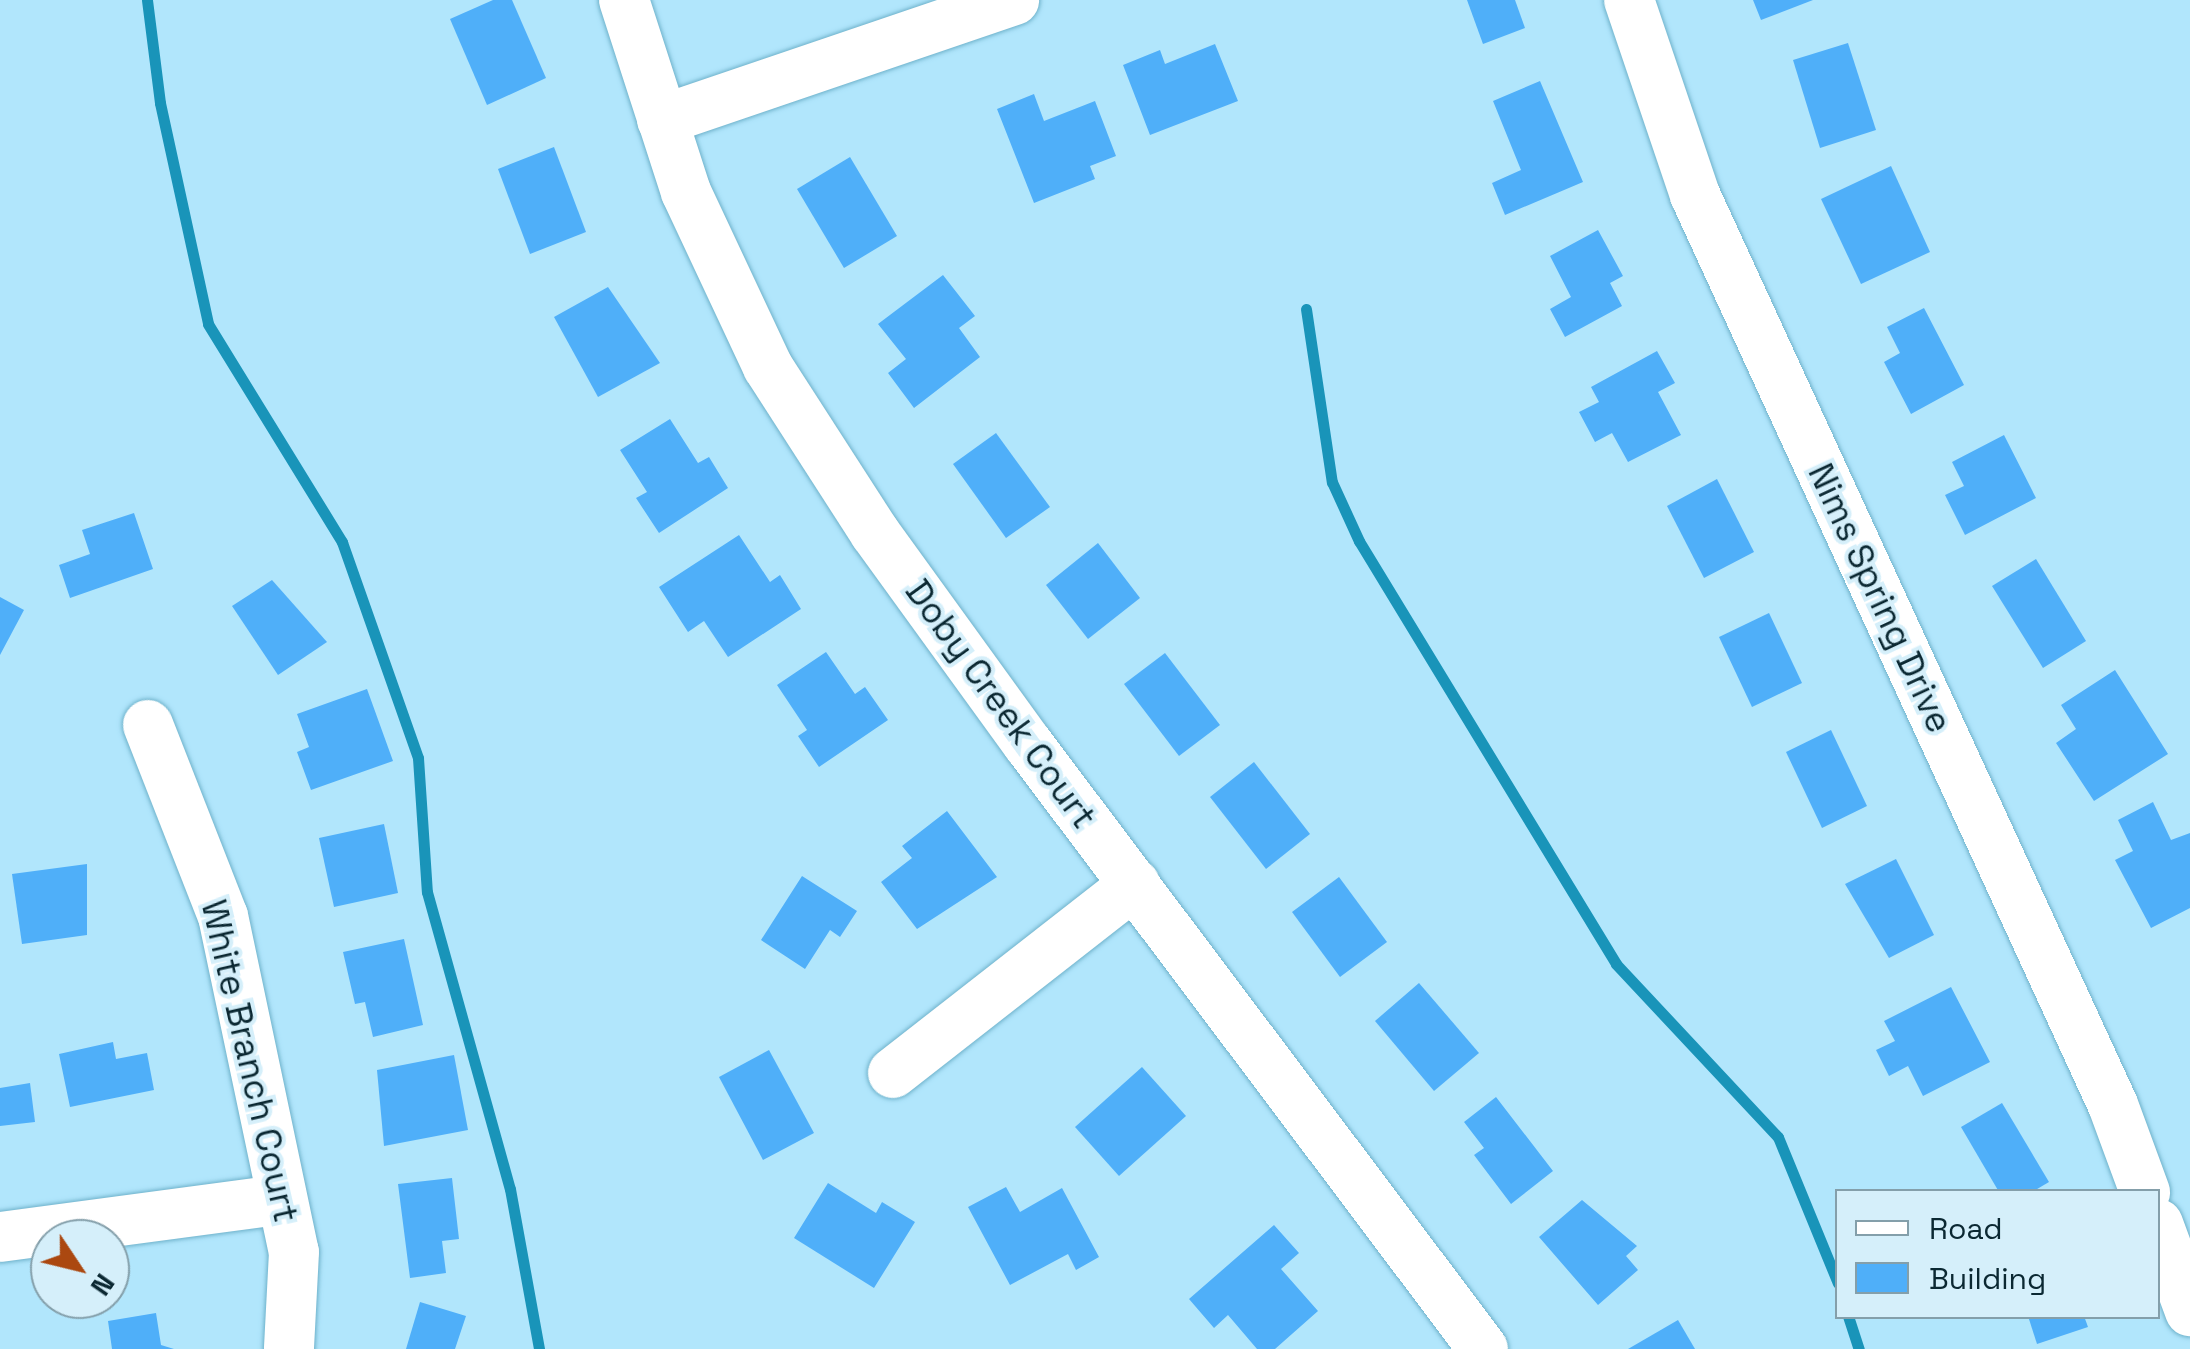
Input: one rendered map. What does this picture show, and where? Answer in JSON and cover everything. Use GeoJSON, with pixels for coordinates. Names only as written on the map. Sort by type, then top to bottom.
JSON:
{"type":"FeatureCollection","features":[{"type":"Feature","properties":{"kind":"street","name":"Doby Creek Court"},"geometry":{"type":"LineString","coordinates":[[624,0],[686,192],[768,367],[875,533],[1483,1349]]}},
{"type":"Feature","properties":{"kind":"street"},"geometry":{"type":"LineString","coordinates":[[662,120],[1014,0]]}},
{"type":"Feature","properties":{"kind":"street","name":"Nims Spring Drive"},"geometry":{"type":"LineString","coordinates":[[1629,0],[1695,195],[2113,1105],[2144,1189]]}},
{"type":"Feature","properties":{"kind":"street","name":"White Branch Court"},"geometry":{"type":"LineString","coordinates":[[148,725],[223,916],[278,1200],[294,1252],[289,1349]]}},
{"type":"Feature","properties":{"kind":"street"},"geometry":{"type":"LineString","coordinates":[[892,1072],[1135,884]]}},
{"type":"Feature","properties":{"kind":"street"},"geometry":{"type":"LineString","coordinates":[[0,1237],[278,1200]]}},
{"type":"Feature","properties":{"kind":"street"},"geometry":{"type":"LineString","coordinates":[[2160,1229],[2190,1311]]}},
{"type":"Feature","properties":{"kind":"building"},"geometry":{"type":"Polygon","coordinates":[[[493,0],[512,0],[546,78],[487,105],[450,19],[493,0]]]}},
{"type":"Feature","properties":{"kind":"building"},"geometry":{"type":"Polygon","coordinates":[[[1467,0],[1515,0],[1525,28],[1483,44],[1467,0]]]}},
{"type":"Feature","properties":{"kind":"building"},"geometry":{"type":"Polygon","coordinates":[[[1753,0],[1813,0],[1761,20],[1753,0]]]}},
{"type":"Feature","properties":{"kind":"building"},"geometry":{"type":"Polygon","coordinates":[[[1848,43],[1876,130],[1820,148],[1793,60],[1848,43]]]}},
{"type":"Feature","properties":{"kind":"building"},"geometry":{"type":"Polygon","coordinates":[[[1215,44],[1238,101],[1150,135],[1123,65],[1160,50],[1165,64],[1215,44]]]}},
{"type":"Feature","properties":{"kind":"building"},"geometry":{"type":"Polygon","coordinates":[[[1540,81],[1583,182],[1505,215],[1492,183],[1521,170],[1493,101],[1540,81]]]}},
{"type":"Feature","properties":{"kind":"building"},"geometry":{"type":"Polygon","coordinates":[[[1034,94],[1044,121],[1095,101],[1116,156],[1090,166],[1095,179],[1034,203],[997,109],[1034,94]]]}},
{"type":"Feature","properties":{"kind":"building"},"geometry":{"type":"Polygon","coordinates":[[[554,147],[586,232],[530,254],[498,169],[554,147]]]}},
{"type":"Feature","properties":{"kind":"building"},"geometry":{"type":"Polygon","coordinates":[[[850,157],[897,236],[844,268],[797,189],[850,157]]]}},
{"type":"Feature","properties":{"kind":"building"},"geometry":{"type":"Polygon","coordinates":[[[1891,166],[1930,252],[1861,284],[1821,199],[1891,166]]]}},
{"type":"Feature","properties":{"kind":"building"},"geometry":{"type":"Polygon","coordinates":[[[1598,230],[1623,276],[1610,283],[1622,306],[1565,337],[1550,309],[1571,297],[1550,256],[1598,230]]]}},
{"type":"Feature","properties":{"kind":"building"},"geometry":{"type":"Polygon","coordinates":[[[943,275],[975,316],[959,328],[980,357],[914,408],[888,373],[906,359],[878,324],[943,275]]]}},
{"type":"Feature","properties":{"kind":"building"},"geometry":{"type":"Polygon","coordinates":[[[608,287],[660,363],[598,397],[554,317],[608,287]]]}},
{"type":"Feature","properties":{"kind":"building"},"geometry":{"type":"Polygon","coordinates":[[[1924,308],[1964,385],[1911,414],[1884,362],[1900,353],[1887,327],[1924,308]]]}},
{"type":"Feature","properties":{"kind":"building"},"geometry":{"type":"Polygon","coordinates":[[[1657,351],[1675,383],[1658,392],[1681,435],[1628,462],[1612,433],[1595,442],[1579,412],[1599,402],[1591,387],[1657,351]]]}},
{"type":"Feature","properties":{"kind":"building"},"geometry":{"type":"Polygon","coordinates":[[[670,419],[698,463],[709,457],[728,488],[659,533],[636,498],[647,492],[620,450],[670,419]]]}},
{"type":"Feature","properties":{"kind":"building"},"geometry":{"type":"Polygon","coordinates":[[[996,433],[1050,507],[1006,538],[953,464],[996,433]]]}},
{"type":"Feature","properties":{"kind":"building"},"geometry":{"type":"Polygon","coordinates":[[[2004,435],[2036,498],[1965,535],[1945,495],[1964,486],[1952,462],[2004,435]]]}},
{"type":"Feature","properties":{"kind":"building"},"geometry":{"type":"Polygon","coordinates":[[[1717,479],[1754,552],[1704,578],[1667,506],[1717,479]]]}},
{"type":"Feature","properties":{"kind":"building"},"geometry":{"type":"Polygon","coordinates":[[[134,513],[153,569],[70,598],[59,565],[90,554],[82,530],[134,513]]]}},
{"type":"Feature","properties":{"kind":"building"},"geometry":{"type":"Polygon","coordinates":[[[739,535],[770,582],[780,575],[801,609],[728,657],[704,621],[688,632],[659,587],[739,535]]]}},
{"type":"Feature","properties":{"kind":"building"},"geometry":{"type":"Polygon","coordinates":[[[1098,543],[1140,598],[1088,639],[1046,585],[1098,543]]]}},
{"type":"Feature","properties":{"kind":"building"},"geometry":{"type":"Polygon","coordinates":[[[2036,559],[2086,641],[2043,668],[1992,586],[2036,559]]]}},
{"type":"Feature","properties":{"kind":"building"},"geometry":{"type":"Polygon","coordinates":[[[272,580],[327,642],[278,675],[232,606],[272,580]]]}},
{"type":"Feature","properties":{"kind":"building"},"geometry":{"type":"Polygon","coordinates":[[[0,597],[24,610],[0,655],[0,597]]]}},
{"type":"Feature","properties":{"kind":"building"},"geometry":{"type":"Polygon","coordinates":[[[1769,613],[1802,683],[1752,707],[1719,637],[1769,613]]]}},
{"type":"Feature","properties":{"kind":"building"},"geometry":{"type":"Polygon","coordinates":[[[826,652],[855,694],[865,687],[888,720],[819,767],[798,736],[807,730],[777,685],[826,652]]]}},
{"type":"Feature","properties":{"kind":"building"},"geometry":{"type":"Polygon","coordinates":[[[1165,653],[1220,725],[1179,756],[1124,684],[1165,653]]]}},
{"type":"Feature","properties":{"kind":"building"},"geometry":{"type":"Polygon","coordinates":[[[2115,670],[2168,754],[2094,801],[2056,743],[2076,729],[2061,705],[2115,670]]]}},
{"type":"Feature","properties":{"kind":"building"},"geometry":{"type":"Polygon","coordinates":[[[367,689],[393,761],[311,790],[297,752],[309,747],[297,714],[367,689]]]}},
{"type":"Feature","properties":{"kind":"building"},"geometry":{"type":"Polygon","coordinates":[[[1831,730],[1867,806],[1822,828],[1786,752],[1831,730]]]}},
{"type":"Feature","properties":{"kind":"building"},"geometry":{"type":"Polygon","coordinates":[[[1254,762],[1310,834],[1266,869],[1210,797],[1254,762]]]}},
{"type":"Feature","properties":{"kind":"building"},"geometry":{"type":"Polygon","coordinates":[[[2153,802],[2171,840],[2190,833],[2190,908],[2151,928],[2115,860],[2133,851],[2118,820],[2153,802]]]}},
{"type":"Feature","properties":{"kind":"building"},"geometry":{"type":"Polygon","coordinates":[[[947,811],[997,877],[917,929],[881,882],[912,858],[902,846],[947,811]]]}},
{"type":"Feature","properties":{"kind":"building"},"geometry":{"type":"Polygon","coordinates":[[[384,824],[398,893],[334,907],[319,838],[384,824]]]}},
{"type":"Feature","properties":{"kind":"building"},"geometry":{"type":"Polygon","coordinates":[[[1896,859],[1934,935],[1889,958],[1845,884],[1896,859]]]}},
{"type":"Feature","properties":{"kind":"building"},"geometry":{"type":"Polygon","coordinates":[[[87,864],[87,935],[22,944],[12,874],[87,864]]]}},
{"type":"Feature","properties":{"kind":"building"},"geometry":{"type":"Polygon","coordinates":[[[802,876],[857,911],[840,937],[830,930],[805,969],[761,940],[802,876]]]}},
{"type":"Feature","properties":{"kind":"building"},"geometry":{"type":"Polygon","coordinates":[[[1339,877],[1387,942],[1340,977],[1292,912],[1339,877]]]}},
{"type":"Feature","properties":{"kind":"building"},"geometry":{"type":"Polygon","coordinates":[[[404,939],[423,1025],[373,1037],[365,1002],[355,1004],[343,952],[404,939]]]}},
{"type":"Feature","properties":{"kind":"building"},"geometry":{"type":"Polygon","coordinates":[[[1419,983],[1479,1053],[1434,1091],[1375,1021],[1419,983]]]}},
{"type":"Feature","properties":{"kind":"building"},"geometry":{"type":"Polygon","coordinates":[[[1951,987],[1990,1062],[1923,1096],[1908,1066],[1889,1076],[1876,1050],[1895,1041],[1884,1021],[1951,987]]]}},
{"type":"Feature","properties":{"kind":"building"},"geometry":{"type":"Polygon","coordinates":[[[113,1042],[116,1059],[147,1053],[154,1090],[70,1107],[59,1054],[113,1042]]]}},
{"type":"Feature","properties":{"kind":"building"},"geometry":{"type":"Polygon","coordinates":[[[769,1050],[814,1133],[763,1160],[719,1077],[769,1050]]]}},
{"type":"Feature","properties":{"kind":"building"},"geometry":{"type":"Polygon","coordinates":[[[454,1055],[468,1130],[384,1146],[377,1070],[454,1055]]]}},
{"type":"Feature","properties":{"kind":"building"},"geometry":{"type":"Polygon","coordinates":[[[1142,1067],[1186,1116],[1119,1176],[1075,1127],[1142,1067]]]}},
{"type":"Feature","properties":{"kind":"building"},"geometry":{"type":"Polygon","coordinates":[[[30,1083],[35,1122],[0,1126],[0,1088],[30,1083]]]}},
{"type":"Feature","properties":{"kind":"building"},"geometry":{"type":"Polygon","coordinates":[[[1496,1097],[1553,1171],[1511,1204],[1474,1155],[1484,1148],[1464,1122],[1496,1097]]]}},
{"type":"Feature","properties":{"kind":"building"},"geometry":{"type":"Polygon","coordinates":[[[2002,1103],[2049,1182],[2037,1189],[1997,1189],[1961,1127],[2002,1103]]]}},
{"type":"Feature","properties":{"kind":"building"},"geometry":{"type":"Polygon","coordinates":[[[452,1178],[459,1239],[442,1241],[446,1273],[410,1278],[398,1184],[452,1178]]]}},
{"type":"Feature","properties":{"kind":"building"},"geometry":{"type":"Polygon","coordinates":[[[828,1183],[876,1213],[882,1202],[915,1222],[874,1288],[794,1238],[828,1183]]]}},
{"type":"Feature","properties":{"kind":"building"},"geometry":{"type":"Polygon","coordinates":[[[1006,1187],[1020,1212],[1062,1188],[1099,1257],[1076,1270],[1068,1254],[1010,1285],[968,1207],[1006,1187]]]}},
{"type":"Feature","properties":{"kind":"building"},"geometry":{"type":"Polygon","coordinates":[[[1582,1200],[1637,1246],[1626,1256],[1638,1270],[1598,1305],[1539,1237],[1582,1200]]]}},
{"type":"Feature","properties":{"kind":"building"},"geometry":{"type":"Polygon","coordinates":[[[1274,1225],[1299,1253],[1281,1269],[1318,1311],[1275,1349],[1257,1349],[1228,1315],[1214,1328],[1189,1299],[1274,1225]]]}},
{"type":"Feature","properties":{"kind":"building"},"geometry":{"type":"Polygon","coordinates":[[[420,1302],[466,1316],[455,1349],[406,1349],[420,1302]]]}},
{"type":"Feature","properties":{"kind":"building"},"geometry":{"type":"Polygon","coordinates":[[[156,1313],[161,1345],[174,1349],[112,1349],[108,1321],[156,1313]]]}},
{"type":"Feature","properties":{"kind":"building"},"geometry":{"type":"Polygon","coordinates":[[[2029,1319],[2085,1319],[2088,1327],[2037,1344],[2029,1319]]]}},
{"type":"Feature","properties":{"kind":"building"},"geometry":{"type":"Polygon","coordinates":[[[1678,1320],[1695,1349],[1628,1349],[1678,1320]]]}},
{"type":"Feature","properties":{"kind":"waterway"},"geometry":{"type":"LineString","coordinates":[[147,0],[160,103],[208,324],[342,542],[418,758],[427,892],[510,1189],[539,1349]]}},
{"type":"Feature","properties":{"kind":"waterway"},"geometry":{"type":"LineString","coordinates":[[1306,309],[1332,482],[1359,541],[1616,964],[1778,1137],[1835,1276]]}},
{"type":"Feature","properties":{"kind":"waterway"},"geometry":{"type":"LineString","coordinates":[[1849,1319],[1859,1349]]}}]}
